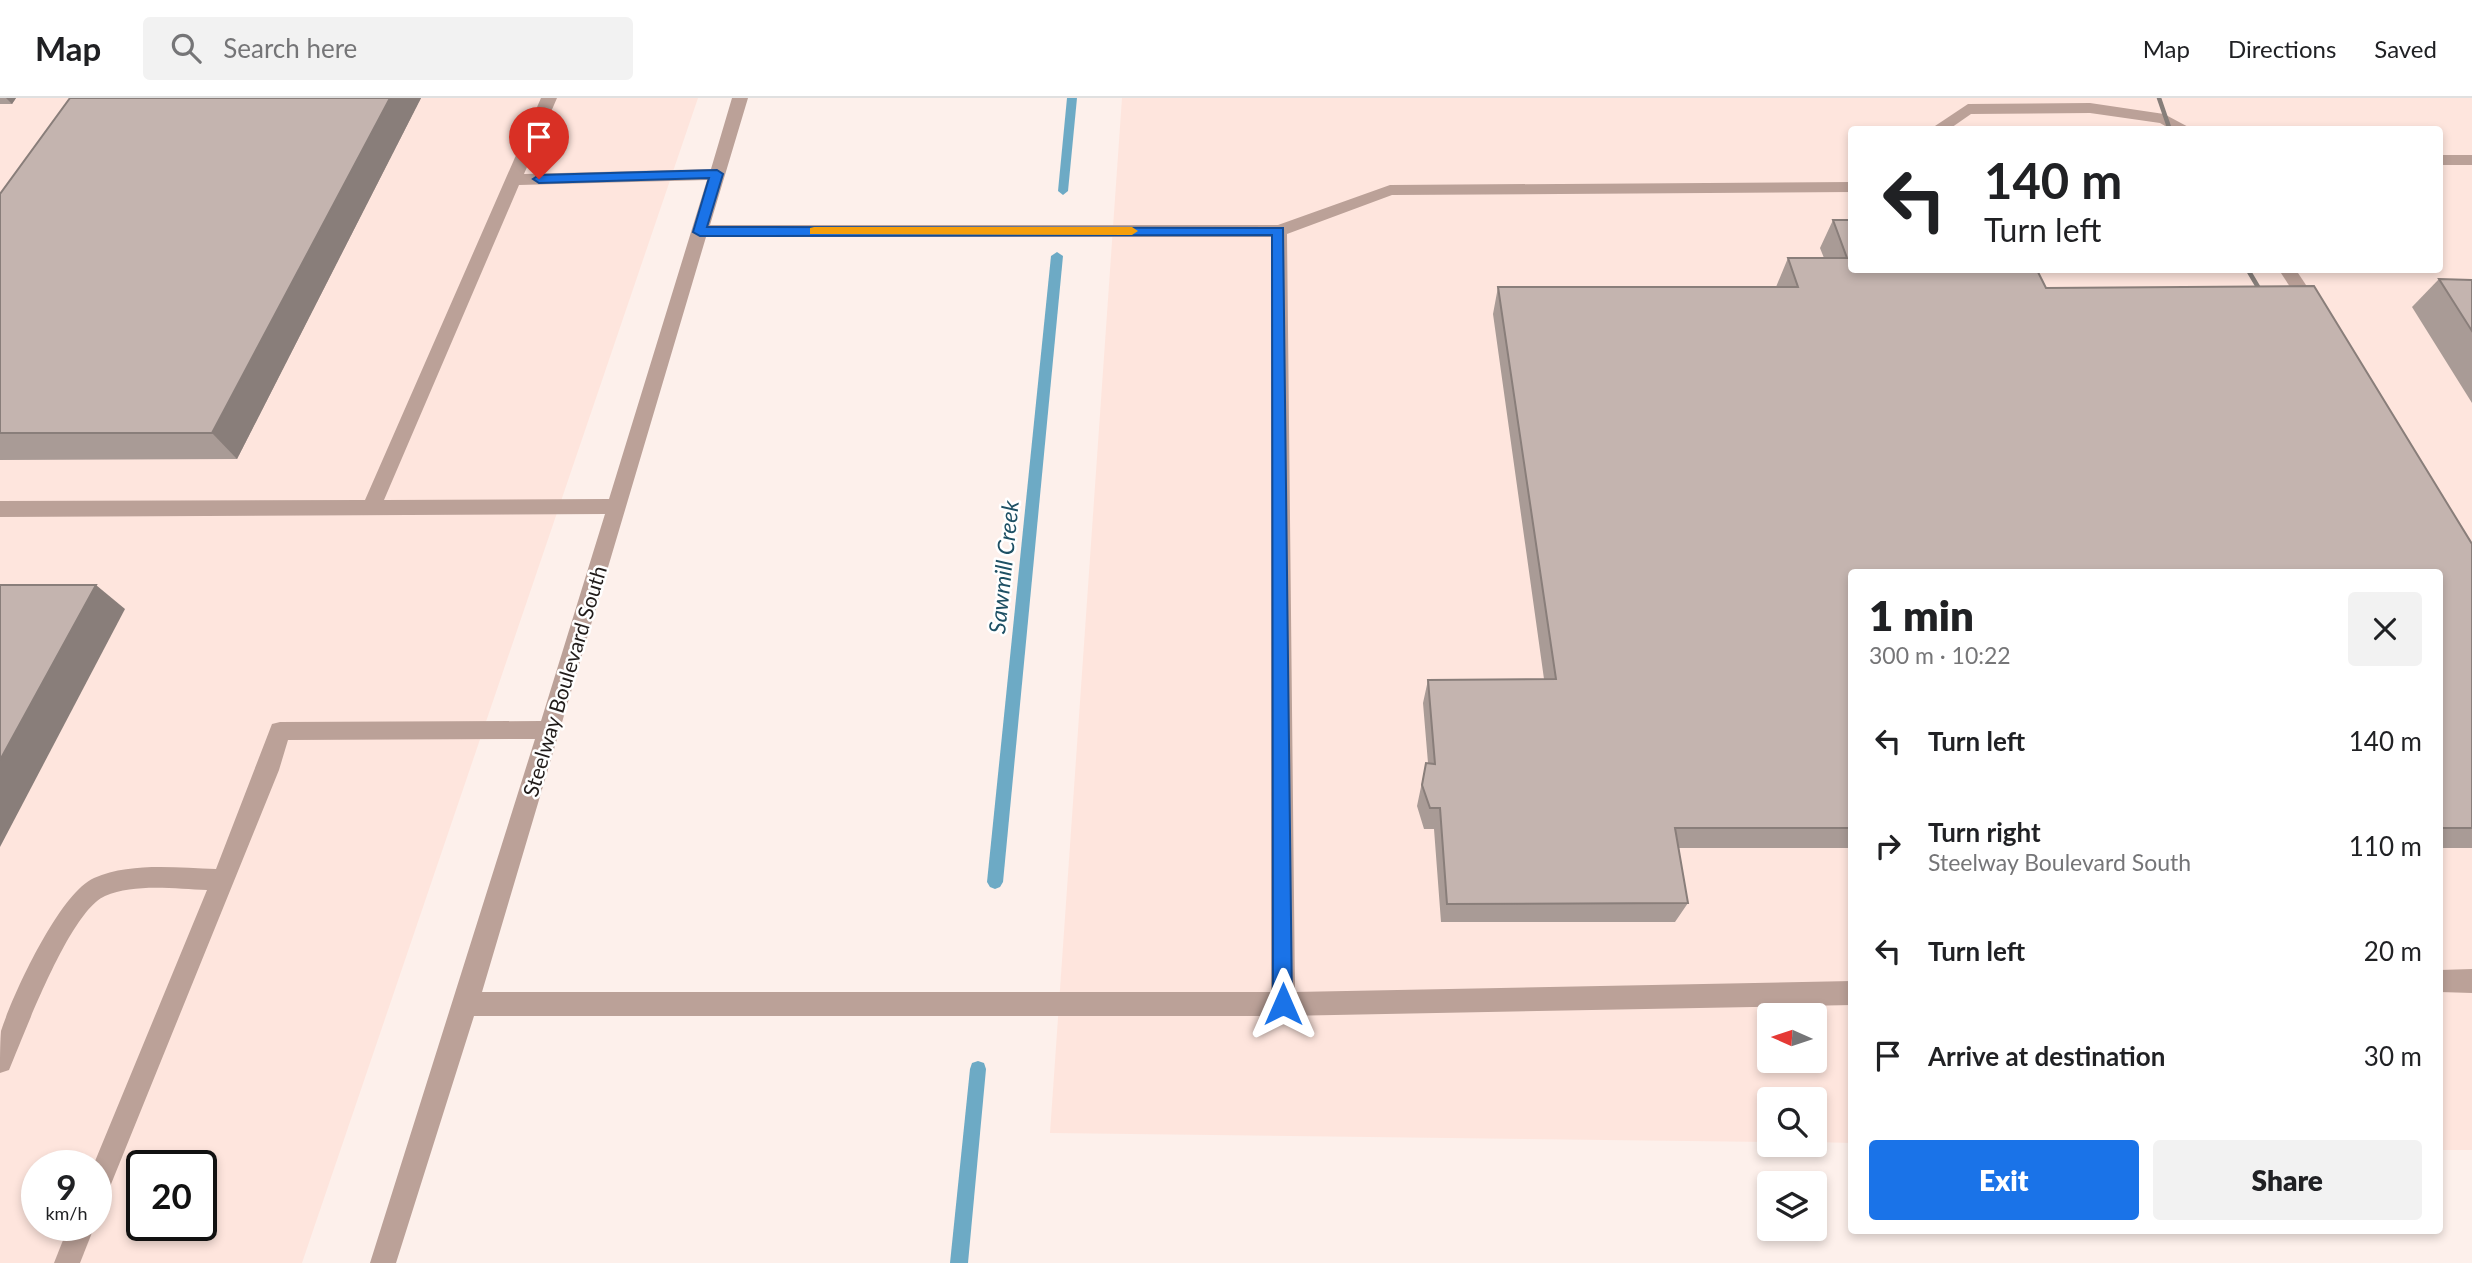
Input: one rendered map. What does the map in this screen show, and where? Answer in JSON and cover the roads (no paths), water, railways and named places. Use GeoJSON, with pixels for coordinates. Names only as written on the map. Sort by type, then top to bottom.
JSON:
{"type":"FeatureCollection","features":[{"type":"Feature","properties":{"kind":"street"},"geometry":{"type":"LineString","coordinates":[[371,507],[549,98]]}},
{"type":"Feature","properties":{"kind":"street","name":"Steelway Boulevard South"},"geometry":{"type":"LineString","coordinates":[[383,1263],[466,1004],[740,98]]}},
{"type":"Feature","properties":{"kind":"street"},"geometry":{"type":"LineString","coordinates":[[1943,126],[1968,109],[2090,108],[2164,119],[2178,126]]}},
{"type":"Feature","properties":{"kind":"street"},"geometry":{"type":"LineString","coordinates":[[2443,160],[2472,160]]}},
{"type":"Feature","properties":{"kind":"street"},"geometry":{"type":"LineString","coordinates":[[513,180],[717,174]]}},
{"type":"Feature","properties":{"kind":"street"},"geometry":{"type":"LineString","coordinates":[[700,232],[1279,231],[1390,190],[1848,187]]}},
{"type":"Feature","properties":{"kind":"street"},"geometry":{"type":"LineString","coordinates":[[1279,231],[1283,1004]]}},
{"type":"Feature","properties":{"kind":"street"},"geometry":{"type":"LineString","coordinates":[[2290,273],[2325,328]]}},
{"type":"Feature","properties":{"kind":"street"},"geometry":{"type":"LineString","coordinates":[[0,509],[617,506]]}},
{"type":"Feature","properties":{"kind":"street"},"geometry":{"type":"LineString","coordinates":[[112,1151],[280,731],[549,730]]}},
{"type":"Feature","properties":{"kind":"street"},"geometry":{"type":"LineString","coordinates":[[0,1061],[66,921],[91,891],[128,879],[222,880]]}},
{"type":"Feature","properties":{"kind":"street"},"geometry":{"type":"LineString","coordinates":[[2443,981],[2472,981]]}},
{"type":"Feature","properties":{"kind":"street"},"geometry":{"type":"LineString","coordinates":[[466,1004],[1283,1004],[1848,993]]}},
{"type":"Feature","properties":{"kind":"street"},"geometry":{"type":"LineString","coordinates":[[67,1263],[76,1241]]}},
{"type":"Feature","properties":{"kind":"waterway","name":"Sawmill Creek"},"geometry":{"type":"LineString","coordinates":[[1063,191],[1072,98]]}},
{"type":"Feature","properties":{"kind":"waterway","name":"Sawmill Creek"},"geometry":{"type":"LineString","coordinates":[[995,882],[1057,256]]}},
{"type":"Feature","properties":{"kind":"waterway","name":"Sawmill Creek"},"geometry":{"type":"LineString","coordinates":[[959,1263],[978,1069]]}},
{"type":"Feature","properties":{"kind":"railway"},"geometry":{"type":"LineString","coordinates":[[2159,98],[2169,126]]}},
{"type":"Feature","properties":{"kind":"railway"},"geometry":{"type":"LineString","coordinates":[[2250,273],[2264,297]]}}]}
